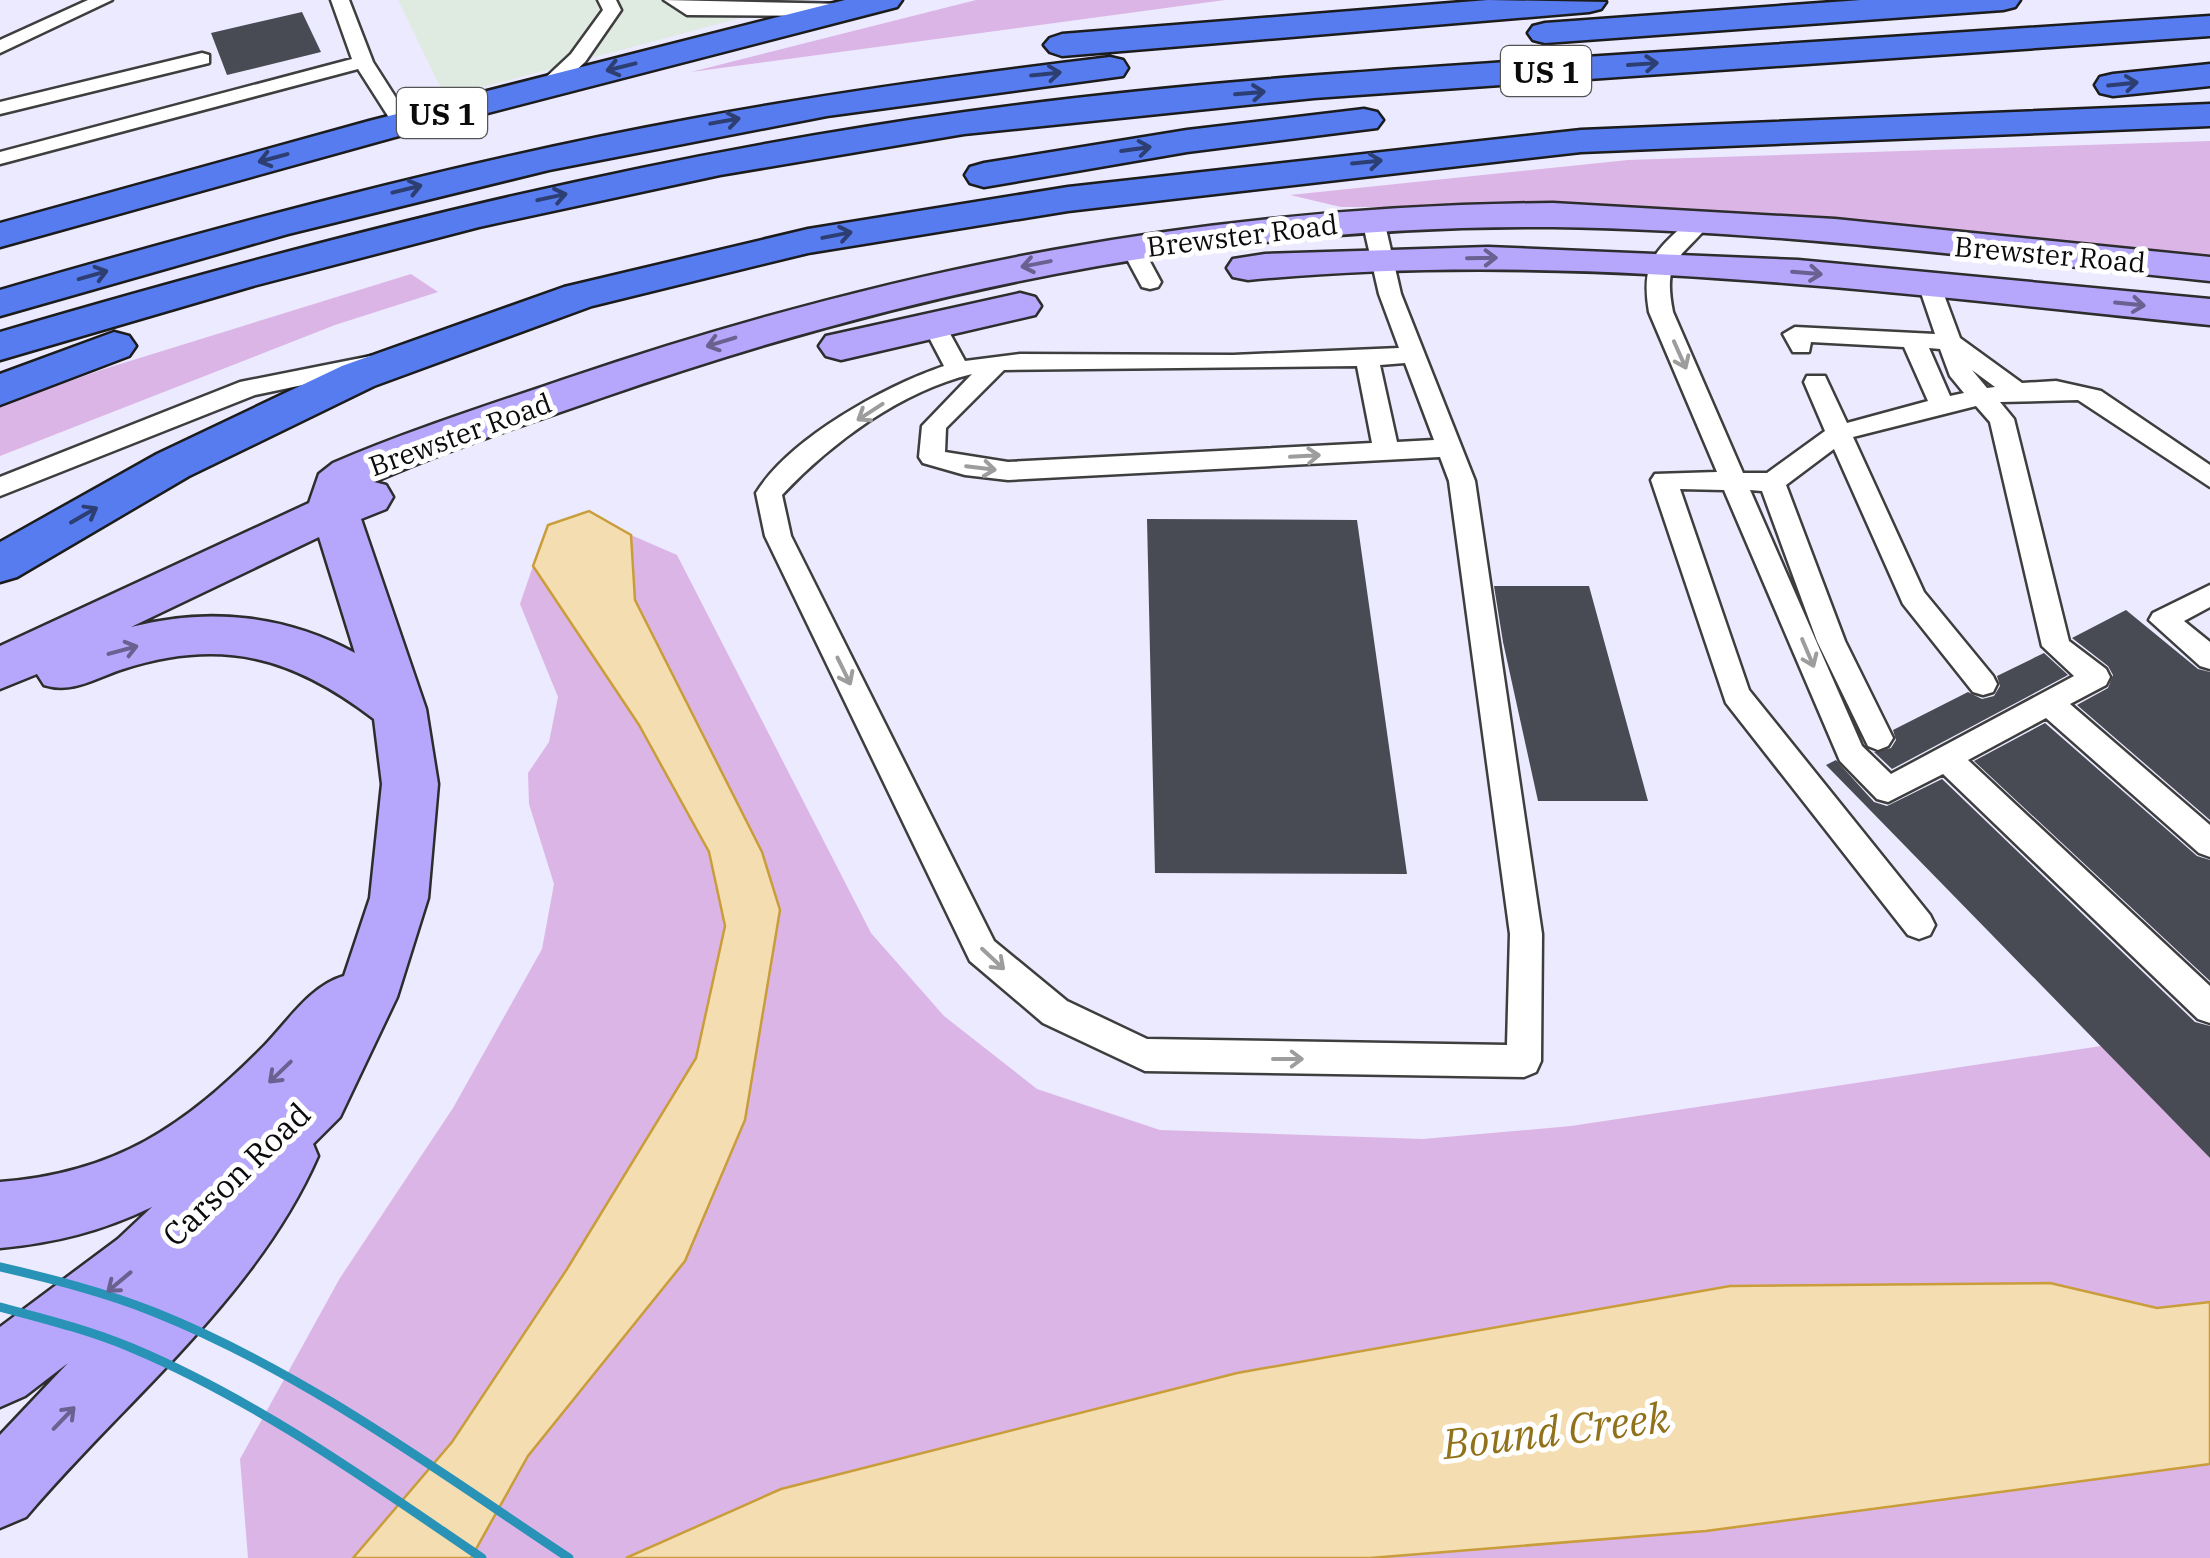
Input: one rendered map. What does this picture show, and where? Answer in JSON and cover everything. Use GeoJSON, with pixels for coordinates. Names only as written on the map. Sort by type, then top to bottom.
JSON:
{"type":"FeatureCollection","features":[{"type":"Feature","properties":{"kind":"highway"},"geometry":{"type":"LineString","coordinates":[[1036,40],[1172,20],[1373,0]]}},
{"type":"Feature","properties":{"kind":"highway"},"geometry":{"type":"LineString","coordinates":[[873,69],[1119,40],[1622,0]]}},
{"type":"Feature","properties":{"kind":"highway"},"geometry":{"type":"LineString","coordinates":[[0,303],[277,223],[437,182],[637,138],[832,103],[1020,77],[1218,58],[2002,0]]}},
{"type":"Feature","properties":{"kind":"highway","name":"US 1"},"geometry":{"type":"LineString","coordinates":[[0,235],[402,124],[873,3]]}},
{"type":"Feature","properties":{"kind":"highway","name":"US 1"},"geometry":{"type":"LineString","coordinates":[[0,346],[423,226],[769,154],[1091,108],[1434,79],[2197,27]]}},
{"type":"Feature","properties":{"kind":"highway"},"geometry":{"type":"LineString","coordinates":[[407,356],[491,310],[572,276],[791,216],[1101,154],[1406,116],[1730,85],[2197,27]]}},
{"type":"Feature","properties":{"kind":"highway"},"geometry":{"type":"LineString","coordinates":[[0,268],[241,200],[468,143],[682,100],[982,50]]}},
{"type":"Feature","properties":{"kind":"highway"},"geometry":{"type":"LineString","coordinates":[[0,564],[173,464],[282,410],[407,356],[625,283],[875,228],[1328,166],[2210,75]]}},
{"type":"Feature","properties":{"kind":"highway"},"geometry":{"type":"LineString","coordinates":[[1643,136],[2210,116]]}},
{"type":"Feature","properties":{"kind":"highway"},"geometry":{"type":"LineString","coordinates":[[0,390],[423,226]]}},
{"type":"Feature","properties":{"kind":"street","name":"Brewster Road"},"geometry":{"type":"LineString","coordinates":[[336,509],[331,495],[336,486],[360,470],[668,360],[873,298],[1141,265],[1373,220],[1522,215],[1700,222],[2210,269]]}},
{"type":"Feature","properties":{"kind":"street","name":"Brewster Road"},"geometry":{"type":"LineString","coordinates":[[0,669],[336,509],[561,426],[786,360],[934,324],[1141,265],[1252,267],[1552,257],[1929,284],[2210,312]]}},
{"type":"Feature","properties":{"kind":"street","name":"Carson Road"},"geometry":{"type":"LineString","coordinates":[[0,1371],[142,1263],[318,1096],[359,1015],[399,898],[410,784],[399,709],[336,509]]}},
{"type":"Feature","properties":{"kind":"street"},"geometry":{"type":"LineString","coordinates":[[0,699],[125,648],[180,637],[238,634],[291,643],[314,653],[358,677],[399,709]]}},
{"type":"Feature","properties":{"kind":"street"},"geometry":{"type":"LineString","coordinates":[[0,1215],[42,1212],[122,1189],[200,1141],[245,1106],[309,1044],[386,943]]}},
{"type":"Feature","properties":{"kind":"street"},"geometry":{"type":"LineString","coordinates":[[0,1492],[55,1427],[154,1328],[231,1239],[260,1200],[318,1096]]}},
{"type":"Feature","properties":{"kind":"lane"},"geometry":{"type":"LineString","coordinates":[[0,47],[103,0]]}},
{"type":"Feature","properties":{"kind":"lane"},"geometry":{"type":"LineString","coordinates":[[340,0],[364,62],[402,124]]}},
{"type":"Feature","properties":{"kind":"lane"},"geometry":{"type":"LineString","coordinates":[[548,86],[601,30],[612,10],[607,0]]}},
{"type":"Feature","properties":{"kind":"lane"},"geometry":{"type":"LineString","coordinates":[[673,0],[687,9],[873,3]]}},
{"type":"Feature","properties":{"kind":"lane"},"geometry":{"type":"LineString","coordinates":[[0,108],[202,59]]}},
{"type":"Feature","properties":{"kind":"lane"},"geometry":{"type":"LineString","coordinates":[[0,158],[364,62]]}},
{"type":"Feature","properties":{"kind":"lane"},"geometry":{"type":"LineString","coordinates":[[1373,220],[1390,294],[1462,481],[1526,934],[1524,1061],[1145,1056],[1055,1012],[982,952],[778,536],[769,493],[792,466],[878,406],[958,370],[1039,360],[1123,363],[1413,355]]}},
{"type":"Feature","properties":{"kind":"lane"},"geometry":{"type":"LineString","coordinates":[[1700,222],[1666,249],[1660,262],[1661,312],[1850,752],[1888,790],[2096,677],[2056,646],[2002,419],[1962,376],[1929,284]]}},
{"type":"Feature","properties":{"kind":"lane"},"geometry":{"type":"LineString","coordinates":[[934,324],[958,370]]}},
{"type":"Feature","properties":{"kind":"lane"},"geometry":{"type":"LineString","coordinates":[[1801,346],[1795,334],[1950,342],[2018,392]]}},
{"type":"Feature","properties":{"kind":"lane"},"geometry":{"type":"LineString","coordinates":[[1913,340],[1942,405]]}},
{"type":"Feature","properties":{"kind":"lane"},"geometry":{"type":"LineString","coordinates":[[0,487],[249,388],[407,356]]}},
{"type":"Feature","properties":{"kind":"lane"},"geometry":{"type":"LineString","coordinates":[[1367,359],[1386,452]]}},
{"type":"Feature","properties":{"kind":"lane"},"geometry":{"type":"LineString","coordinates":[[995,366],[934,426],[932,456],[965,466],[1008,471],[1449,448]]}},
{"type":"Feature","properties":{"kind":"lane"},"geometry":{"type":"LineString","coordinates":[[1816,382],[1913,597],[1984,684]]}},
{"type":"Feature","properties":{"kind":"lane"},"geometry":{"type":"LineString","coordinates":[[1919,925],[1736,695],[1664,480],[1772,482],[1839,433],[1942,405],[2018,392],[2084,392],[2210,478]]}},
{"type":"Feature","properties":{"kind":"lane"},"geometry":{"type":"LineString","coordinates":[[1772,482],[1830,641],[1878,738]]}},
{"type":"Feature","properties":{"kind":"lane"},"geometry":{"type":"LineString","coordinates":[[2210,595],[2163,620],[2210,658]]}},
{"type":"Feature","properties":{"kind":"lane"},"geometry":{"type":"LineString","coordinates":[[2049,703],[2210,844]]}},
{"type":"Feature","properties":{"kind":"lane"},"geometry":{"type":"LineString","coordinates":[[1946,758],[2210,1008]]}},
{"type":"Feature","properties":{"kind":"shaded area"},"geometry":{"type":"Polygon","coordinates":[[[398,0],[808,0],[445,97],[398,0]]]}},
{"type":"Feature","properties":{"kind":"shaded area"},"geometry":{"type":"Polygon","coordinates":[[[976,0],[1225,0],[691,72],[976,0]]]}},
{"type":"Feature","properties":{"kind":"shaded area"},"geometry":{"type":"Polygon","coordinates":[[[2210,141],[2210,258],[1662,208],[1341,207],[1290,195],[1628,160],[2210,141]]]}},
{"type":"Feature","properties":{"kind":"shaded area"},"geometry":{"type":"Polygon","coordinates":[[[411,274],[438,292],[335,325],[0,456],[0,406],[104,369],[411,274]]]}},
{"type":"Feature","properties":{"kind":"shaded area"},"geometry":{"type":"Polygon","coordinates":[[[631,535],[677,555],[871,933],[944,1016],[1037,1089],[1160,1130],[1423,1139],[1571,1126],[2101,1046],[2210,1157],[2210,1302],[2157,1308],[2050,1283],[1730,1286],[781,1489],[626,1558],[471,1558],[528,1456],[685,1261],[745,1120],[780,910],[762,852],[635,600],[631,535]]]}},
{"type":"Feature","properties":{"kind":"shaded area"},"geometry":{"type":"Polygon","coordinates":[[[533,566],[639,725],[709,852],[725,925],[696,1058],[567,1269],[452,1442],[353,1558],[248,1558],[240,1459],[340,1278],[453,1108],[542,949],[554,884],[529,804],[528,773],[549,742],[558,697],[520,604],[533,566]]]}},
{"type":"Feature","properties":{"kind":"shaded area"},"geometry":{"type":"Polygon","coordinates":[[[2210,1464],[2210,1558],[1370,1558],[1706,1531],[2210,1464]]]}},
{"type":"Feature","properties":{"kind":"water"},"geometry":{"type":"Polygon","coordinates":[[[589,511],[631,535],[635,600],[762,852],[780,910],[745,1120],[685,1261],[528,1456],[471,1558],[353,1558],[452,1442],[567,1269],[696,1058],[725,926],[709,852],[639,725],[533,566],[548,525],[589,511]]]}},
{"type":"Feature","properties":{"kind":"water","name":"Bound Creek"},"geometry":{"type":"Polygon","coordinates":[[[2050,1283],[2157,1308],[2210,1302],[2210,1464],[1706,1531],[1370,1558],[626,1558],[781,1489],[1237,1373],[1730,1286],[2050,1283]]]}},
{"type":"Feature","properties":{"kind":"building"},"geometry":{"type":"Polygon","coordinates":[[[302,12],[321,52],[227,75],[211,33],[302,12]]]}},
{"type":"Feature","properties":{"kind":"building"},"geometry":{"type":"Polygon","coordinates":[[[1147,519],[1357,520],[1407,874],[1155,873],[1147,519]]]}},
{"type":"Feature","properties":{"kind":"building"},"geometry":{"type":"Polygon","coordinates":[[[1494,586],[1589,586],[1648,801],[1538,801],[1494,586]]]}},
{"type":"Feature","properties":{"kind":"building"},"geometry":{"type":"Polygon","coordinates":[[[2126,610],[2198,669],[2210,672],[2210,820],[2077,705],[2108,688],[2113,675],[2108,666],[2072,638],[2126,610]]]}},
{"type":"Feature","properties":{"kind":"building"},"geometry":{"type":"Polygon","coordinates":[[[2044,653],[2068,675],[1892,769],[1874,752],[1891,748],[1896,740],[1893,730],[1968,692],[1982,699],[1994,696],[2000,686],[1997,676],[2044,653]]]}},
{"type":"Feature","properties":{"kind":"building"},"geometry":{"type":"Polygon","coordinates":[[[2045,723],[2197,856],[2210,860],[2210,981],[1974,761],[2045,723]]]}},
{"type":"Feature","properties":{"kind":"building"},"geometry":{"type":"Polygon","coordinates":[[[1836,760],[1874,802],[1887,806],[1942,779],[2195,1022],[2210,1026],[2210,1158],[1826,765],[1836,760]]]}},
{"type":"Feature","properties":{"kind":"railway"},"geometry":{"type":"LineString","coordinates":[[0,1267],[135,1305],[263,1363],[368,1424],[569,1558]]}},
{"type":"Feature","properties":{"kind":"railway"},"geometry":{"type":"LineString","coordinates":[[0,1307],[116,1342],[224,1392],[312,1444],[482,1558]]}}]}
